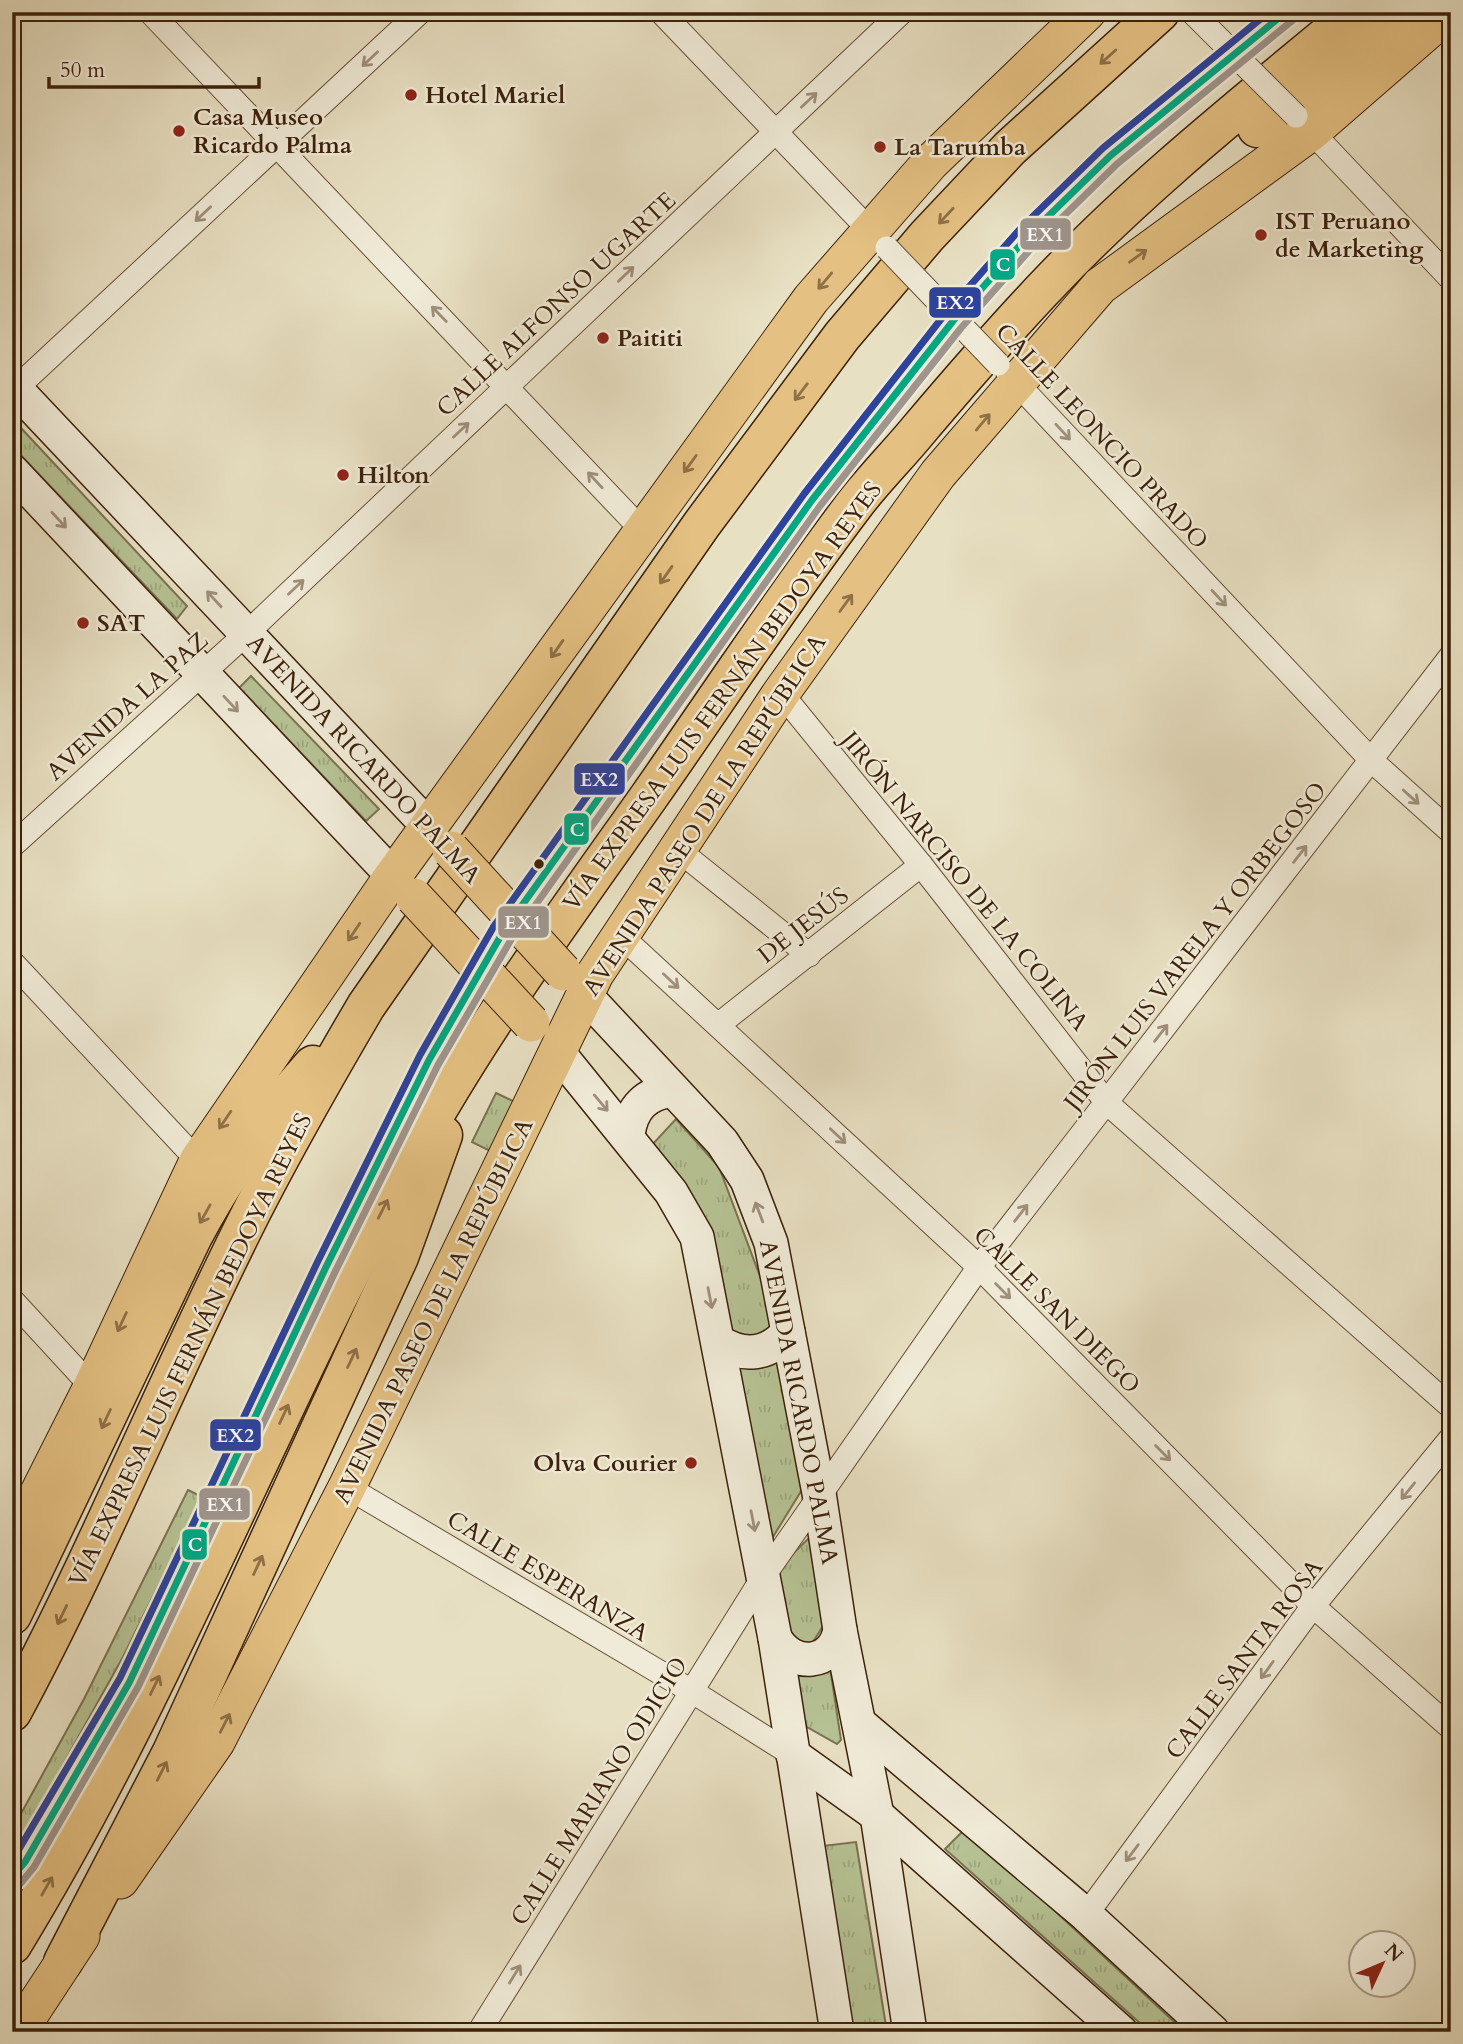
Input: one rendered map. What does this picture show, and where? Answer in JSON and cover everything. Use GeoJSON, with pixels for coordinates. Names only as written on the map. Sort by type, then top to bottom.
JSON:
{"type":"FeatureCollection","features":[{"type":"Feature","properties":{"kind":"highway","name":"VÍA EXPRESA LUIS FERNÁN BEDOYA REYES"},"geometry":{"type":"LineString","coordinates":[[12,1712],[82,1574],[245,1225],[318,1086],[366,1006],[694,535],[842,336],[927,236],[1010,148],[1160,12]]}},
{"type":"Feature","properties":{"kind":"highway","name":"VÍA EXPRESA LUIS FERNÁN BEDOYA REYES"},"geometry":{"type":"LineString","coordinates":[[12,1945],[132,1733],[349,1275],[395,1185],[463,1067],[569,908],[857,502],[1053,278],[1186,153],[1355,12]]}},
{"type":"Feature","properties":{"kind":"highway"},"geometry":{"type":"LineString","coordinates":[[1053,278],[1208,166],[1398,12]]}},
{"type":"Feature","properties":{"kind":"highway"},"geometry":{"type":"LineString","coordinates":[[12,1615],[193,1236],[222,1184],[276,1107],[366,1006]]}},
{"type":"Feature","properties":{"kind":"highway"},"geometry":{"type":"LineString","coordinates":[[63,1962],[172,1752],[399,1257],[434,1164],[463,1067]]}},
{"type":"Feature","properties":{"kind":"main road"},"geometry":{"type":"LineString","coordinates":[[12,1546],[92,1387],[198,1161],[440,839],[642,530],[811,299],[878,239],[988,105],[1087,12]]}},
{"type":"Feature","properties":{"kind":"main road","name":"AVENIDA PASEO DE LA REPÚBLICA"},"geometry":{"type":"LineString","coordinates":[[18,2032],[63,1962],[216,1742],[347,1487],[557,1051],[573,983],[620,935],[781,693],[1007,373],[1100,286],[1449,12]]}},
{"type":"Feature","properties":{"kind":"main road","name":"AVENIDA RICARDO PALMA"},"geometry":{"type":"LineString","coordinates":[[13,389],[440,839],[722,1142],[747,1180],[771,1243],[789,1332],[819,1493],[840,1630],[877,1815],[910,2032]]}},
{"type":"Feature","properties":{"kind":"main road"},"geometry":{"type":"LineString","coordinates":[[12,471],[557,1051],[628,1135],[671,1192],[697,1237],[775,1638],[837,2032]]}},
{"type":"Feature","properties":{"kind":"main road"},"geometry":{"type":"LineString","coordinates":[[628,1135],[629,1122],[642,1101],[651,1094],[673,1090]]}},
{"type":"Feature","properties":{"kind":"main road"},"geometry":{"type":"LineString","coordinates":[[719,1342],[740,1352],[752,1353],[773,1347],[789,1332]]}},
{"type":"Feature","properties":{"kind":"main road"},"geometry":{"type":"LineString","coordinates":[[775,1638],[794,1657],[811,1660],[820,1658],[834,1647],[840,1630]]}},
{"type":"Feature","properties":{"kind":"main road"},"geometry":{"type":"LineString","coordinates":[[859,1723],[1086,1915],[1213,2032]]}},
{"type":"Feature","properties":{"kind":"main road"},"geometry":{"type":"LineString","coordinates":[[793,1755],[877,1815],[1121,2032]]}},
{"type":"Feature","properties":{"kind":"main road"},"geometry":{"type":"LineString","coordinates":[[888,1893],[902,1880],[919,1875],[946,1875]]}},
{"type":"Feature","properties":{"kind":"street"},"geometry":{"type":"LineString","coordinates":[[150,12],[642,530]]}},
{"type":"Feature","properties":{"kind":"street"},"geometry":{"type":"LineString","coordinates":[[13,389],[419,12]]}},
{"type":"Feature","properties":{"kind":"street","name":"CALLE LEONCIO PRADO"},"geometry":{"type":"LineString","coordinates":[[661,12],[1007,373],[1372,761],[1451,832]]}},
{"type":"Feature","properties":{"kind":"street","name":"CALLE ALFONSO UGARTE"},"geometry":{"type":"LineString","coordinates":[[246,634],[902,12]]}},
{"type":"Feature","properties":{"kind":"street"},"geometry":{"type":"LineString","coordinates":[[1192,12],[1304,124],[1451,279]]}},
{"type":"Feature","properties":{"kind":"street","name":"AVENIDA LA PAZ"},"geometry":{"type":"LineString","coordinates":[[12,846],[246,634]]}},
{"type":"Feature","properties":{"kind":"street","name":"JIRÓN LUIS VARELA Y ORBEGOSO"},"geometry":{"type":"LineString","coordinates":[[819,1493],[979,1267],[1451,656]]}},
{"type":"Feature","properties":{"kind":"street","name":"JIRÓN NARCISO DE LA COLINA"},"geometry":{"type":"LineString","coordinates":[[781,693],[921,865],[1107,1103],[1451,1407]]}},
{"type":"Feature","properties":{"kind":"street"},"geometry":{"type":"LineString","coordinates":[[677,849],[808,955]]}},
{"type":"Feature","properties":{"kind":"street","name":"DE JESÚS"},"geometry":{"type":"LineString","coordinates":[[718,1025],[921,865]]}},
{"type":"Feature","properties":{"kind":"street","name":"CALLE SAN DIEGO"},"geometry":{"type":"LineString","coordinates":[[620,935],[979,1267],[1314,1606],[1451,1727]]}},
{"type":"Feature","properties":{"kind":"street"},"geometry":{"type":"LineString","coordinates":[[12,962],[198,1161]]}},
{"type":"Feature","properties":{"kind":"street"},"geometry":{"type":"LineString","coordinates":[[12,1300],[92,1387]]}},
{"type":"Feature","properties":{"kind":"street","name":"CALLE SANTA ROSA"},"geometry":{"type":"LineString","coordinates":[[1086,1915],[1314,1606],[1451,1438]]}},
{"type":"Feature","properties":{"kind":"street","name":"CALLE ESPERANZA"},"geometry":{"type":"LineString","coordinates":[[347,1487],[693,1692],[793,1755]]}},
{"type":"Feature","properties":{"kind":"street","name":"CALLE MARIANO ODICIO"},"geometry":{"type":"LineString","coordinates":[[479,2032],[763,1577],[819,1493]]}},
{"type":"Feature","properties":{"kind":"green space"},"geometry":{"type":"Polygon","coordinates":[[[21,428],[187,606],[177,619],[12,446],[12,437],[21,428]]]}},
{"type":"Feature","properties":{"kind":"green space"},"geometry":{"type":"Polygon","coordinates":[[[251,676],[379,809],[366,821],[239,688],[251,676]]]}},
{"type":"Feature","properties":{"kind":"green space"},"geometry":{"type":"Polygon","coordinates":[[[496,1093],[515,1102],[492,1152],[472,1142],[496,1093]]]}},
{"type":"Feature","properties":{"kind":"green space"},"geometry":{"type":"Polygon","coordinates":[[[676,1119],[719,1167],[767,1295],[803,1488],[768,1545],[706,1232],[650,1147],[676,1119]]]}},
{"type":"Feature","properties":{"kind":"green space"},"geometry":{"type":"Polygon","coordinates":[[[188,1490],[202,1497],[123,1657],[12,1856],[12,1830],[84,1699],[188,1490]]]}},
{"type":"Feature","properties":{"kind":"green space"},"geometry":{"type":"Polygon","coordinates":[[[809,1538],[823,1626],[811,1645],[794,1643],[774,1572],[809,1538]]]}},
{"type":"Feature","properties":{"kind":"green space"},"geometry":{"type":"Polygon","coordinates":[[[829,1661],[841,1740],[837,1744],[800,1723],[785,1665],[829,1661]]]}},
{"type":"Feature","properties":{"kind":"green space"},"geometry":{"type":"Polygon","coordinates":[[[966,1828],[1185,2032],[1150,2032],[945,1849],[966,1828]]]}},
{"type":"Feature","properties":{"kind":"green space"},"geometry":{"type":"Polygon","coordinates":[[[856,1842],[887,2032],[851,2032],[822,1846],[856,1842]]]}},
{"type":"Feature","properties":{"kind":"transit line","name":"EX2"},"geometry":{"type":"LineString","coordinates":[[12,1861],[120,1678],[317,1263],[420,1055],[494,926],[804,494],[945,314],[1021,228],[1103,148],[1269,12]]}},
{"type":"Feature","properties":{"kind":"transit line","name":"C"},"geometry":{"type":"LineString","coordinates":[[12,1877],[25,1862],[129,1683],[326,1267],[429,1060],[503,932],[812,500],[953,321],[1029,235],[1110,156],[1286,12]]}},
{"type":"Feature","properties":{"kind":"transit line","name":"EX1"},"geometry":{"type":"LineString","coordinates":[[20,1884],[34,1867],[138,1687],[335,1272],[438,1065],[512,938],[820,506],[961,328],[1036,243],[1117,164],[1293,20]]}},
{"type":"Feature","properties":{"kind":"place","name":"Hotel Mariel"},"geometry":{"type":"Point","coordinates":[411,95]}},
{"type":"Feature","properties":{"kind":"place","name":"Casa Museo Ricardo Palma"},"geometry":{"type":"Point","coordinates":[179,131]}},
{"type":"Feature","properties":{"kind":"place","name":"La Tarumba"},"geometry":{"type":"Point","coordinates":[880,147]}},
{"type":"Feature","properties":{"kind":"place","name":"IST Peruano de Marketing"},"geometry":{"type":"Point","coordinates":[1261,235]}},
{"type":"Feature","properties":{"kind":"place","name":"Paititi"},"geometry":{"type":"Point","coordinates":[603,338]}},
{"type":"Feature","properties":{"kind":"place","name":"Hilton"},"geometry":{"type":"Point","coordinates":[343,475]}},
{"type":"Feature","properties":{"kind":"place","name":"SAT"},"geometry":{"type":"Point","coordinates":[83,623]}},
{"type":"Feature","properties":{"kind":"place","name":"Olva Courier"},"geometry":{"type":"Point","coordinates":[691,1463]}}]}
